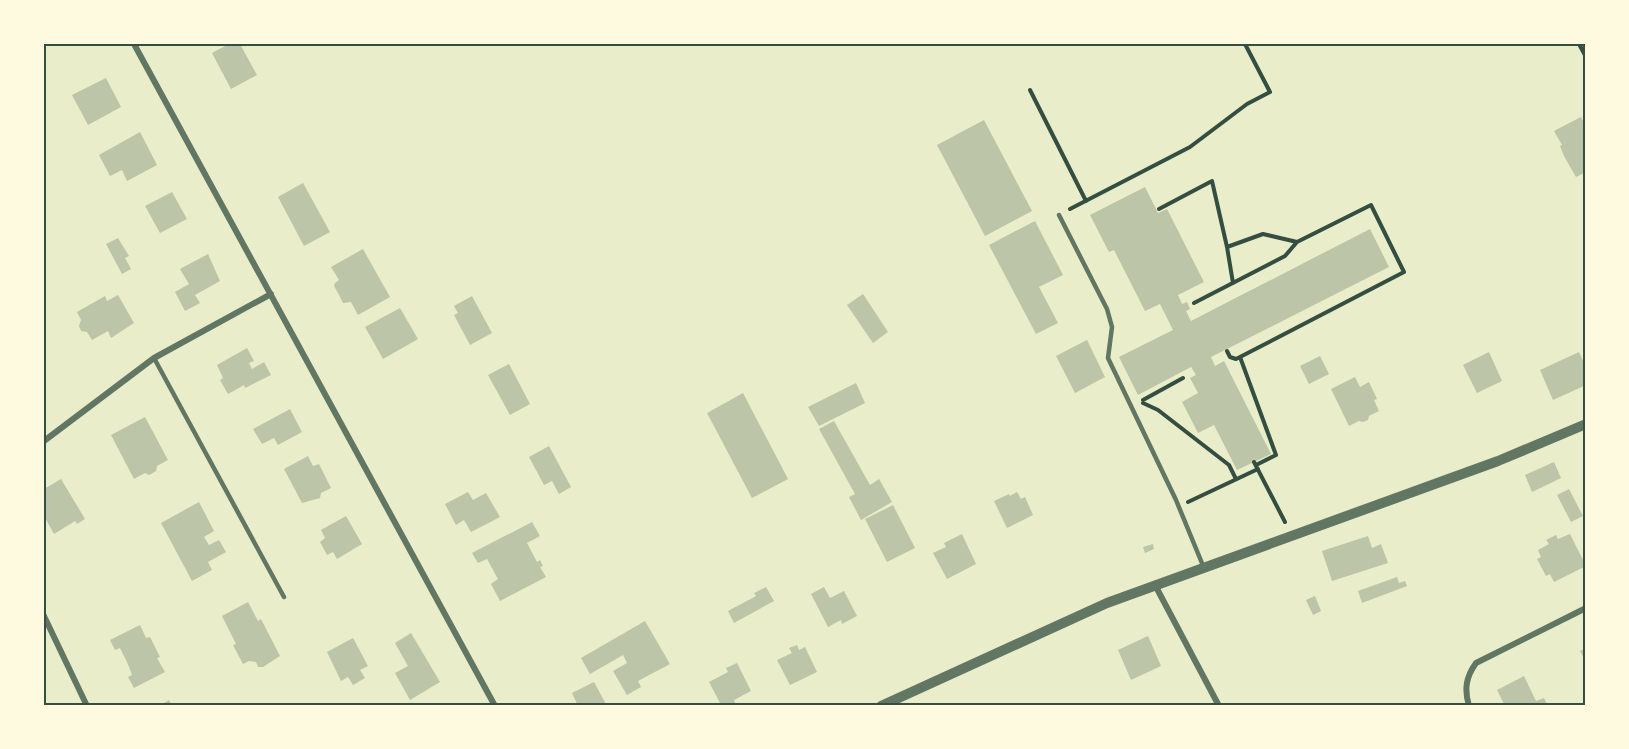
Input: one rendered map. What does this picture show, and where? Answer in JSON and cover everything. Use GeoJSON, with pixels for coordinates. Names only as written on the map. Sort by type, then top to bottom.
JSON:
{"type":"FeatureCollection","features":[{"type":"Feature","properties":{"kind":"street"},"geometry":{"type":"LineString","coordinates":[[134,44],[495,705]]}},
{"type":"Feature","properties":{"kind":"street"},"geometry":{"type":"LineString","coordinates":[[44,441],[154,358],[271,294]]}},
{"type":"Feature","properties":{"kind":"street"},"geometry":{"type":"LineString","coordinates":[[881,705],[1107,603],[1498,461],[1586,424]]}},
{"type":"Feature","properties":{"kind":"street"},"geometry":{"type":"LineString","coordinates":[[1155,585],[1219,705]]}},
{"type":"Feature","properties":{"kind":"street"},"geometry":{"type":"LineString","coordinates":[[1469,705],[1465,685],[1476,663],[1586,608]]}},
{"type":"Feature","properties":{"kind":"street"},"geometry":{"type":"LineString","coordinates":[[44,616],[87,705]]}},
{"type":"Feature","properties":{"kind":"lane"},"geometry":{"type":"LineString","coordinates":[[1059,215],[1107,309],[1112,327],[1108,358],[1179,507],[1204,567]]}},
{"type":"Feature","properties":{"kind":"lane"},"geometry":{"type":"LineString","coordinates":[[154,358],[284,597]]}},
{"type":"Feature","properties":{"kind":"path"},"geometry":{"type":"LineString","coordinates":[[1059,215],[1190,147],[1247,104],[1270,92],[1245,44]]}},
{"type":"Feature","properties":{"kind":"path"},"geometry":{"type":"LineString","coordinates":[[1579,44],[1586,57]]}},
{"type":"Feature","properties":{"kind":"path"},"geometry":{"type":"LineString","coordinates":[[1030,90],[1086,201]]}},
{"type":"Feature","properties":{"kind":"path"},"geometry":{"type":"LineString","coordinates":[[1159,209],[1212,181],[1233,283]]}},
{"type":"Feature","properties":{"kind":"path"},"geometry":{"type":"LineString","coordinates":[[1194,303],[1285,256],[1297,242],[1371,205],[1404,272],[1240,357],[1230,357],[1227,351]]}},
{"type":"Feature","properties":{"kind":"path"},"geometry":{"type":"LineString","coordinates":[[1227,247],[1263,234],[1297,242]]}},
{"type":"Feature","properties":{"kind":"path"},"geometry":{"type":"LineString","coordinates":[[1179,507],[1236,479],[1276,455],[1240,357]]}},
{"type":"Feature","properties":{"kind":"path"},"geometry":{"type":"LineString","coordinates":[[1131,407],[1183,378]]}},
{"type":"Feature","properties":{"kind":"path"},"geometry":{"type":"LineString","coordinates":[[1140,402],[1158,410],[1229,465],[1236,479]]}},
{"type":"Feature","properties":{"kind":"path"},"geometry":{"type":"LineString","coordinates":[[1256,465],[1285,522]]}},
{"type":"Feature","properties":{"kind":"building"},"geometry":{"type":"Polygon","coordinates":[[[229,44],[240,44],[257,75],[231,89],[212,53],[229,44]]]}},
{"type":"Feature","properties":{"kind":"building"},"geometry":{"type":"Polygon","coordinates":[[[106,78],[121,107],[88,125],[72,95],[106,78]]]}},
{"type":"Feature","properties":{"kind":"building"},"geometry":{"type":"Polygon","coordinates":[[[1581,117],[1586,127],[1586,172],[1576,177],[1554,131],[1581,117]]]}},
{"type":"Feature","properties":{"kind":"building"},"geometry":{"type":"Polygon","coordinates":[[[984,120],[1032,211],[985,236],[937,145],[984,120]]]}},
{"type":"Feature","properties":{"kind":"building"},"geometry":{"type":"Polygon","coordinates":[[[140,132],[157,165],[127,181],[122,170],[110,176],[99,155],[140,132]]]}},
{"type":"Feature","properties":{"kind":"building"},"geometry":{"type":"Polygon","coordinates":[[[303,183],[330,232],[304,246],[278,197],[303,183]]]}},
{"type":"Feature","properties":{"kind":"building"},"geometry":{"type":"Polygon","coordinates":[[[1145,187],[1158,213],[1167,209],[1204,282],[1178,295],[1182,304],[1187,302],[1190,309],[1186,311],[1191,321],[1370,229],[1389,267],[1211,357],[1215,366],[1224,361],[1271,454],[1237,470],[1214,425],[1198,433],[1182,402],[1198,393],[1190,378],[1196,375],[1191,367],[1138,395],[1119,357],[1173,330],[1160,304],[1145,311],[1114,250],[1109,252],[1090,215],[1145,187]]]}},
{"type":"Feature","properties":{"kind":"building"},"geometry":{"type":"Polygon","coordinates":[[[172,192],[187,219],[160,233],[145,206],[172,192]]]}},
{"type":"Feature","properties":{"kind":"building"},"geometry":{"type":"Polygon","coordinates":[[[1035,221],[1063,275],[1039,287],[1058,323],[1036,334],[989,245],[1035,221]]]}},
{"type":"Feature","properties":{"kind":"building"},"geometry":{"type":"Polygon","coordinates":[[[118,238],[129,256],[125,258],[131,269],[122,274],[106,244],[118,238]]]}},
{"type":"Feature","properties":{"kind":"building"},"geometry":{"type":"Polygon","coordinates":[[[363,249],[390,297],[358,315],[351,302],[343,303],[334,286],[339,280],[331,267],[363,249]]]}},
{"type":"Feature","properties":{"kind":"building"},"geometry":{"type":"Polygon","coordinates":[[[208,254],[220,281],[195,295],[200,303],[185,311],[175,292],[189,284],[180,269],[208,254]]]}},
{"type":"Feature","properties":{"kind":"building"},"geometry":{"type":"Polygon","coordinates":[[[863,294],[888,332],[873,343],[847,305],[863,294]]]}},
{"type":"Feature","properties":{"kind":"building"},"geometry":{"type":"Polygon","coordinates":[[[118,295],[134,323],[111,338],[108,331],[92,340],[87,332],[81,331],[79,326],[81,320],[77,312],[105,296],[107,301],[118,295]]]}},
{"type":"Feature","properties":{"kind":"building"},"geometry":{"type":"Polygon","coordinates":[[[472,296],[492,333],[470,345],[454,315],[458,313],[454,306],[472,296]]]}},
{"type":"Feature","properties":{"kind":"building"},"geometry":{"type":"Polygon","coordinates":[[[400,308],[418,339],[383,359],[365,327],[400,308]]]}},
{"type":"Feature","properties":{"kind":"building"},"geometry":{"type":"Polygon","coordinates":[[[1087,340],[1105,377],[1075,393],[1056,356],[1087,340]]]}},
{"type":"Feature","properties":{"kind":"building"},"geometry":{"type":"Polygon","coordinates":[[[247,348],[254,361],[249,363],[252,369],[264,362],[271,375],[228,394],[220,380],[223,378],[217,365],[247,348]]]}},
{"type":"Feature","properties":{"kind":"building"},"geometry":{"type":"Polygon","coordinates":[[[1489,352],[1502,381],[1477,393],[1463,365],[1489,352]]]}},
{"type":"Feature","properties":{"kind":"building"},"geometry":{"type":"Polygon","coordinates":[[[1579,352],[1586,367],[1586,385],[1553,400],[1540,370],[1579,352]]]}},
{"type":"Feature","properties":{"kind":"building"},"geometry":{"type":"Polygon","coordinates":[[[1320,356],[1329,374],[1309,384],[1300,366],[1320,356]]]}},
{"type":"Feature","properties":{"kind":"building"},"geometry":{"type":"Polygon","coordinates":[[[509,364],[530,404],[510,415],[488,375],[509,364]]]}},
{"type":"Feature","properties":{"kind":"building"},"geometry":{"type":"Polygon","coordinates":[[[1355,377],[1360,387],[1369,382],[1377,399],[1374,400],[1379,411],[1369,416],[1368,420],[1349,426],[1331,389],[1355,377]]]}},
{"type":"Feature","properties":{"kind":"building"},"geometry":{"type":"Polygon","coordinates":[[[856,383],[865,403],[819,426],[808,407],[856,383]]]}},
{"type":"Feature","properties":{"kind":"building"},"geometry":{"type":"Polygon","coordinates":[[[743,393],[788,479],[752,498],[707,413],[743,393]]]}},
{"type":"Feature","properties":{"kind":"building"},"geometry":{"type":"Polygon","coordinates":[[[290,409],[302,432],[278,445],[274,438],[262,444],[253,429],[290,409]]]}},
{"type":"Feature","properties":{"kind":"building"},"geometry":{"type":"Polygon","coordinates":[[[145,417],[168,460],[157,466],[156,471],[149,475],[145,473],[134,479],[111,435],[145,417]]]}},
{"type":"Feature","properties":{"kind":"building"},"geometry":{"type":"Polygon","coordinates":[[[834,421],[870,485],[879,479],[892,502],[861,520],[849,497],[855,494],[819,429],[834,421]]]}},
{"type":"Feature","properties":{"kind":"building"},"geometry":{"type":"Polygon","coordinates":[[[549,446],[571,487],[559,494],[552,481],[544,485],[529,457],[549,446]]]}},
{"type":"Feature","properties":{"kind":"building"},"geometry":{"type":"Polygon","coordinates":[[[308,456],[313,466],[319,464],[331,488],[321,493],[320,498],[302,503],[284,469],[308,456]]]}},
{"type":"Feature","properties":{"kind":"building"},"geometry":{"type":"Polygon","coordinates":[[[1554,462],[1561,478],[1532,492],[1525,475],[1554,462]]]}},
{"type":"Feature","properties":{"kind":"building"},"geometry":{"type":"Polygon","coordinates":[[[61,479],[85,519],[77,524],[75,521],[54,534],[44,516],[44,489],[61,479]]]}},
{"type":"Feature","properties":{"kind":"building"},"geometry":{"type":"Polygon","coordinates":[[[1569,489],[1583,516],[1571,522],[1557,495],[1569,489]]]}},
{"type":"Feature","properties":{"kind":"building"},"geometry":{"type":"Polygon","coordinates":[[[468,492],[473,500],[486,493],[500,517],[471,532],[464,520],[456,525],[445,504],[468,492]]]}},
{"type":"Feature","properties":{"kind":"building"},"geometry":{"type":"Polygon","coordinates":[[[1017,492],[1021,499],[1025,497],[1033,515],[1007,528],[994,501],[1017,492]]]}},
{"type":"Feature","properties":{"kind":"building"},"geometry":{"type":"Polygon","coordinates":[[[199,502],[214,531],[204,537],[209,545],[219,540],[226,552],[208,562],[212,570],[192,581],[161,523],[199,502]]]}},
{"type":"Feature","properties":{"kind":"building"},"geometry":{"type":"Polygon","coordinates":[[[893,505],[915,548],[887,562],[865,519],[893,505]]]}},
{"type":"Feature","properties":{"kind":"building"},"geometry":{"type":"Polygon","coordinates":[[[346,516],[362,544],[337,559],[333,552],[327,555],[320,542],[325,538],[321,530],[346,516]]]}},
{"type":"Feature","properties":{"kind":"building"},"geometry":{"type":"Polygon","coordinates":[[[532,522],[540,536],[527,543],[537,562],[540,560],[543,566],[540,567],[546,577],[500,601],[491,584],[498,579],[487,559],[478,563],[472,553],[532,522]]]}},
{"type":"Feature","properties":{"kind":"building"},"geometry":{"type":"Polygon","coordinates":[[[962,534],[976,564],[947,579],[933,553],[946,547],[944,543],[962,534]]]}},
{"type":"Feature","properties":{"kind":"building"},"geometry":{"type":"Polygon","coordinates":[[[1570,534],[1586,566],[1554,582],[1550,574],[1546,576],[1537,559],[1541,557],[1538,550],[1549,544],[1546,540],[1556,535],[1558,539],[1570,534]]]}},
{"type":"Feature","properties":{"kind":"building"},"geometry":{"type":"Polygon","coordinates":[[[1368,536],[1372,548],[1381,544],[1388,563],[1332,581],[1322,551],[1368,536]]]}},
{"type":"Feature","properties":{"kind":"building"},"geometry":{"type":"Polygon","coordinates":[[[1153,544],[1154,549],[1145,553],[1143,547],[1153,544]]]}},
{"type":"Feature","properties":{"kind":"building"},"geometry":{"type":"Polygon","coordinates":[[[1397,577],[1399,583],[1405,581],[1407,586],[1362,603],[1358,591],[1397,577]]]}},
{"type":"Feature","properties":{"kind":"building"},"geometry":{"type":"Polygon","coordinates":[[[766,587],[774,601],[734,623],[728,611],[756,596],[754,593],[766,587]]]}},
{"type":"Feature","properties":{"kind":"building"},"geometry":{"type":"Polygon","coordinates":[[[824,587],[830,598],[844,591],[857,616],[842,624],[841,620],[828,627],[811,594],[824,587]]]}},
{"type":"Feature","properties":{"kind":"building"},"geometry":{"type":"Polygon","coordinates":[[[1315,596],[1321,611],[1313,615],[1306,600],[1315,596]]]}},
{"type":"Feature","properties":{"kind":"building"},"geometry":{"type":"Polygon","coordinates":[[[248,602],[258,621],[261,619],[280,656],[263,667],[258,667],[256,662],[249,661],[243,664],[222,616],[248,602]]]}},
{"type":"Feature","properties":{"kind":"building"},"geometry":{"type":"Polygon","coordinates":[[[645,621],[670,664],[638,681],[641,687],[627,695],[613,671],[627,663],[623,655],[590,674],[581,658],[645,621]]]}},
{"type":"Feature","properties":{"kind":"building"},"geometry":{"type":"Polygon","coordinates":[[[140,625],[146,638],[150,637],[160,657],[157,658],[165,672],[134,688],[128,677],[132,675],[120,648],[115,650],[110,640],[140,625]]]}},
{"type":"Feature","properties":{"kind":"building"},"geometry":{"type":"Polygon","coordinates":[[[411,633],[440,682],[410,700],[395,673],[408,666],[395,643],[411,633]]]}},
{"type":"Feature","properties":{"kind":"building"},"geometry":{"type":"Polygon","coordinates":[[[1148,636],[1161,666],[1131,680],[1118,650],[1148,636]]]}},
{"type":"Feature","properties":{"kind":"building"},"geometry":{"type":"Polygon","coordinates":[[[353,638],[368,666],[360,670],[365,678],[353,685],[348,677],[341,681],[327,652],[353,638]]]}},
{"type":"Feature","properties":{"kind":"building"},"geometry":{"type":"Polygon","coordinates":[[[797,645],[799,650],[805,647],[817,672],[790,685],[777,660],[792,653],[789,648],[797,645]]]}},
{"type":"Feature","properties":{"kind":"building"},"geometry":{"type":"Polygon","coordinates":[[[1586,648],[1586,662],[1580,651],[1586,648]]]}},
{"type":"Feature","properties":{"kind":"building"},"geometry":{"type":"Polygon","coordinates":[[[737,663],[751,691],[734,700],[736,706],[715,706],[720,703],[709,682],[728,672],[726,668],[737,663]]]}},
{"type":"Feature","properties":{"kind":"building"},"geometry":{"type":"Polygon","coordinates":[[[1524,676],[1536,701],[1544,698],[1548,706],[1505,706],[1497,690],[1524,676]]]}},
{"type":"Feature","properties":{"kind":"building"},"geometry":{"type":"Polygon","coordinates":[[[594,682],[607,706],[578,706],[572,693],[594,682]]]}},
{"type":"Feature","properties":{"kind":"building"},"geometry":{"type":"Polygon","coordinates":[[[169,700],[172,706],[159,706],[169,700]]]}}]}
